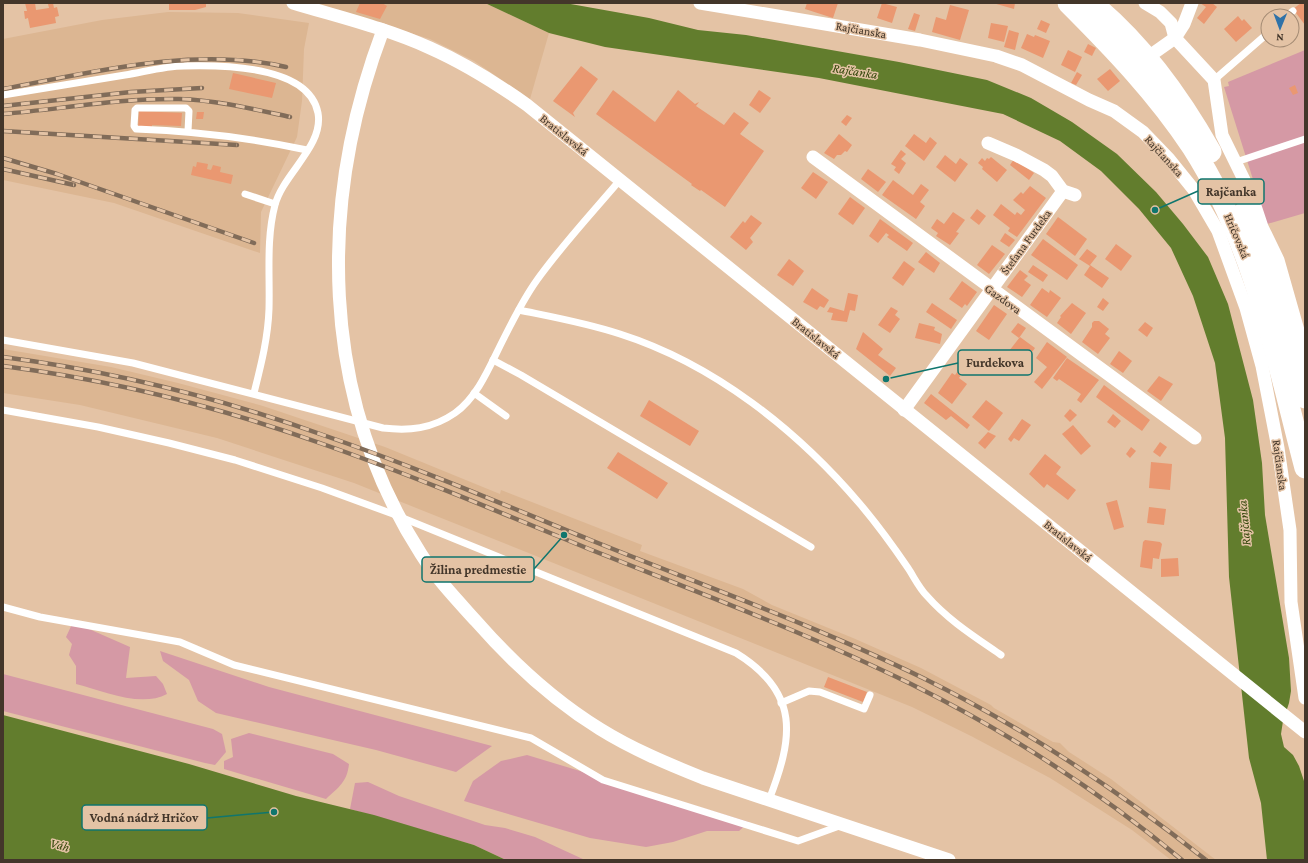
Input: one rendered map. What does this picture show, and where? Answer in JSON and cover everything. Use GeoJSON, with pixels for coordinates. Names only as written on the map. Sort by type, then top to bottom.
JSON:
{"type":"FeatureCollection","features":[{"type":"Feature","properties":{"kind":"main road","name":"Hričovská"},"geometry":{"type":"LineString","coordinates":[[1068,3],[1139,64],[1179,101],[1204,139],[1251,231],[1278,297],[1305,398]]}},
{"type":"Feature","properties":{"kind":"main road","name":"Hričovská"},"geometry":{"type":"LineString","coordinates":[[1092,3],[1122,31],[1139,64],[1166,110],[1192,148],[1220,197],[1242,246],[1262,303],[1305,468]]}},
{"type":"Feature","properties":{"kind":"street","name":"Bratislavská"},"geometry":{"type":"LineString","coordinates":[[293,3],[382,30],[423,45],[451,58],[503,88],[620,180],[904,410],[1301,727]]}},
{"type":"Feature","properties":{"kind":"street","name":"Rajčianska"},"geometry":{"type":"LineString","coordinates":[[700,3],[749,7],[996,56],[1022,65],[1089,100],[1114,111],[1130,122],[1161,150],[1194,190],[1208,211],[1226,250],[1246,308],[1262,366],[1278,448],[1290,530],[1291,602],[1305,698]]}},
{"type":"Feature","properties":{"kind":"street"},"geometry":{"type":"LineString","coordinates":[[1145,3],[1160,12],[1171,23],[1175,38],[1214,80],[1222,135],[1251,194],[1262,227],[1278,260],[1305,355]]}},
{"type":"Feature","properties":{"kind":"street"},"geometry":{"type":"LineString","coordinates":[[1139,64],[1175,38],[1184,24],[1192,3]]}},
{"type":"Feature","properties":{"kind":"street"},"geometry":{"type":"LineString","coordinates":[[382,30],[356,114],[347,157],[339,217],[338,284],[340,318],[351,386],[364,430],[387,490],[422,556],[458,601],[507,655],[527,674],[568,707],[600,729],[665,763],[703,778],[949,860]]}},
{"type":"Feature","properties":{"kind":"street","name":"Štefana Furdeka"},"geometry":{"type":"LineString","coordinates":[[904,410],[992,290],[1069,193],[1044,170],[1016,155],[988,143]]}},
{"type":"Feature","properties":{"kind":"street","name":"Gazdova"},"geometry":{"type":"LineString","coordinates":[[812,158],[1195,438]]}},
{"type":"Feature","properties":{"kind":"lane"},"geometry":{"type":"LineString","coordinates":[[1214,80],[1260,40]]}},
{"type":"Feature","properties":{"kind":"lane"},"geometry":{"type":"LineString","coordinates":[[3,95],[183,66],[245,67],[274,74],[297,84],[312,99],[318,112],[318,131],[308,150],[287,181],[275,204],[270,239],[267,343],[254,393]]}},
{"type":"Feature","properties":{"kind":"lane"},"geometry":{"type":"LineString","coordinates":[[188,131],[189,111],[186,108],[138,108],[134,110],[134,126],[136,129],[188,131],[308,150]]}},
{"type":"Feature","properties":{"kind":"lane"},"geometry":{"type":"LineString","coordinates":[[1236,162],[1305,139]]}},
{"type":"Feature","properties":{"kind":"lane"},"geometry":{"type":"LineString","coordinates":[[3,340],[132,363],[254,393],[383,428],[401,430],[422,428],[441,421],[455,413],[474,393],[493,360],[518,310],[537,280],[620,180]]}},
{"type":"Feature","properties":{"kind":"lane"},"geometry":{"type":"LineString","coordinates":[[245,194],[275,204]]}},
{"type":"Feature","properties":{"kind":"lane"},"geometry":{"type":"LineString","coordinates":[[518,310],[582,322],[622,334],[665,351],[717,380],[769,415],[827,466],[862,506],[926,596],[960,627],[1001,655]]}},
{"type":"Feature","properties":{"kind":"lane"},"geometry":{"type":"LineString","coordinates":[[493,360],[811,547]]}},
{"type":"Feature","properties":{"kind":"lane"},"geometry":{"type":"LineString","coordinates":[[474,393],[506,416]]}},
{"type":"Feature","properties":{"kind":"lane"},"geometry":{"type":"LineString","coordinates":[[3,410],[98,427],[235,460],[322,488],[393,514],[736,653],[760,670],[772,685],[781,703],[786,720],[787,741],[784,760],[769,800]]}},
{"type":"Feature","properties":{"kind":"lane"},"geometry":{"type":"LineString","coordinates":[[3,607],[40,617],[180,642],[234,665],[531,738],[603,780],[798,841],[842,825]]}},
{"type":"Feature","properties":{"kind":"lane"},"geometry":{"type":"LineString","coordinates":[[781,703],[809,691],[820,692],[864,710],[870,695]]}},
{"type":"Feature","properties":{"kind":"shaded area"},"geometry":{"type":"Polygon","coordinates":[[[310,3],[485,3],[549,33],[530,99],[474,61],[430,39],[310,3]]]}},
{"type":"Feature","properties":{"kind":"shaded area"},"geometry":{"type":"Polygon","coordinates":[[[168,12],[238,13],[309,23],[304,49],[302,101],[297,137],[261,212],[260,253],[114,203],[3,180],[3,39],[102,20],[168,12]]]}},
{"type":"Feature","properties":{"kind":"shaded area"},"geometry":{"type":"Polygon","coordinates":[[[1305,50],[1305,213],[1267,224],[1224,87],[1229,86],[1228,82],[1305,50]]]}},
{"type":"Feature","properties":{"kind":"shaded area"},"geometry":{"type":"Polygon","coordinates":[[[3,349],[111,367],[263,406],[385,447],[500,494],[501,490],[642,545],[640,551],[743,589],[772,605],[921,668],[991,705],[1053,742],[1060,743],[1069,752],[1111,779],[1216,860],[1171,860],[1132,830],[1050,778],[971,736],[912,707],[354,483],[217,438],[80,405],[3,393],[3,349]]]}},
{"type":"Feature","properties":{"kind":"shaded area"},"geometry":{"type":"Polygon","coordinates":[[[73,622],[130,647],[126,678],[156,676],[163,684],[167,694],[157,698],[134,699],[76,684],[76,666],[69,655],[72,644],[66,637],[73,622]]]}},
{"type":"Feature","properties":{"kind":"shaded area"},"geometry":{"type":"Polygon","coordinates":[[[160,651],[269,687],[492,746],[456,772],[376,750],[216,713],[198,701],[189,680],[163,661],[160,651]]]}},
{"type":"Feature","properties":{"kind":"shaded area"},"geometry":{"type":"Polygon","coordinates":[[[3,674],[213,729],[222,734],[226,752],[215,765],[3,711],[3,674]]]}},
{"type":"Feature","properties":{"kind":"shaded area"},"geometry":{"type":"Polygon","coordinates":[[[249,733],[333,754],[349,764],[342,784],[326,799],[224,769],[224,761],[233,757],[231,739],[249,733]]]}},
{"type":"Feature","properties":{"kind":"shaded area"},"geometry":{"type":"Polygon","coordinates":[[[527,755],[749,822],[739,831],[707,831],[673,842],[646,847],[590,838],[464,801],[473,781],[501,761],[527,755]]]}},
{"type":"Feature","properties":{"kind":"shaded area"},"geometry":{"type":"Polygon","coordinates":[[[368,782],[399,796],[485,825],[505,828],[535,837],[585,860],[506,860],[474,845],[350,809],[355,783],[368,782]]]}},
{"type":"Feature","properties":{"kind":"water"},"geometry":{"type":"Polygon","coordinates":[[[485,3],[565,3],[649,18],[698,30],[746,35],[899,62],[987,80],[1031,98],[1072,122],[1117,154],[1156,192],[1208,257],[1228,304],[1253,400],[1262,463],[1265,515],[1289,658],[1291,691],[1281,734],[1284,747],[1293,755],[1299,766],[1305,784],[1305,860],[1267,860],[1261,803],[1249,758],[1229,577],[1225,438],[1215,363],[1193,296],[1171,248],[1139,209],[1101,171],[1060,141],[1003,114],[819,78],[605,47],[549,33],[485,3]]]}},
{"type":"Feature","properties":{"kind":"water","name":"Váh"},"geometry":{"type":"Polygon","coordinates":[[[3,715],[189,764],[296,796],[374,815],[474,845],[506,860],[3,860],[3,715]]]}},
{"type":"Feature","properties":{"kind":"building"},"geometry":{"type":"Polygon","coordinates":[[[25,3],[35,3],[36,10],[49,8],[48,4],[53,3],[54,8],[57,7],[59,16],[55,17],[56,23],[30,28],[28,18],[25,19],[24,11],[27,11],[25,3]]]}},
{"type":"Feature","properties":{"kind":"building"},"geometry":{"type":"Polygon","coordinates":[[[169,3],[206,3],[206,7],[195,10],[169,10],[169,3]]]}},
{"type":"Feature","properties":{"kind":"building"},"geometry":{"type":"Polygon","coordinates":[[[360,3],[382,3],[387,6],[380,19],[356,12],[360,3]]]}},
{"type":"Feature","properties":{"kind":"building"},"geometry":{"type":"Polygon","coordinates":[[[807,3],[838,3],[833,18],[805,9],[807,3]]]}},
{"type":"Feature","properties":{"kind":"building"},"geometry":{"type":"Polygon","coordinates":[[[882,3],[897,7],[892,23],[877,18],[882,3]]]}},
{"type":"Feature","properties":{"kind":"building"},"geometry":{"type":"Polygon","coordinates":[[[993,3],[1015,3],[1014,9],[993,3]]]}},
{"type":"Feature","properties":{"kind":"building"},"geometry":{"type":"Polygon","coordinates":[[[1200,3],[1212,3],[1217,7],[1204,24],[1197,18],[1206,7],[1200,3]]]}},
{"type":"Feature","properties":{"kind":"building"},"geometry":{"type":"Polygon","coordinates":[[[1301,3],[1305,3],[1305,25],[1300,18],[1300,8],[1294,8],[1301,3]]]}},
{"type":"Feature","properties":{"kind":"building"},"geometry":{"type":"Polygon","coordinates":[[[950,5],[969,10],[960,40],[932,32],[936,17],[946,20],[950,5]]]}},
{"type":"Feature","properties":{"kind":"building"},"geometry":{"type":"Polygon","coordinates":[[[914,13],[920,15],[915,31],[908,29],[914,13]]]}},
{"type":"Feature","properties":{"kind":"building"},"geometry":{"type":"Polygon","coordinates":[[[1238,16],[1242,21],[1244,19],[1252,28],[1236,42],[1224,29],[1238,16]]]}},
{"type":"Feature","properties":{"kind":"building"},"geometry":{"type":"Polygon","coordinates":[[[1041,20],[1050,24],[1046,33],[1037,29],[1041,20]]]}},
{"type":"Feature","properties":{"kind":"building"},"geometry":{"type":"Polygon","coordinates":[[[991,23],[1008,26],[1004,42],[988,38],[991,23]]]}},
{"type":"Feature","properties":{"kind":"building"},"geometry":{"type":"Polygon","coordinates":[[[1009,30],[1019,33],[1015,50],[1004,47],[1009,30]]]}},
{"type":"Feature","properties":{"kind":"building"},"geometry":{"type":"Polygon","coordinates":[[[1027,34],[1034,37],[1035,35],[1050,41],[1043,58],[1021,48],[1027,34]]]}},
{"type":"Feature","properties":{"kind":"building"},"geometry":{"type":"Polygon","coordinates":[[[1088,44],[1096,48],[1092,56],[1084,52],[1088,44]]]}},
{"type":"Feature","properties":{"kind":"building"},"geometry":{"type":"Polygon","coordinates":[[[1068,50],[1082,57],[1075,72],[1061,65],[1068,50]]]}},
{"type":"Feature","properties":{"kind":"building"},"geometry":{"type":"Polygon","coordinates":[[[581,66],[598,79],[573,113],[575,117],[553,101],[581,66]]]}},
{"type":"Feature","properties":{"kind":"building"},"geometry":{"type":"Polygon","coordinates":[[[1110,69],[1120,81],[1108,91],[1097,79],[1110,69]]]}},
{"type":"Feature","properties":{"kind":"building"},"geometry":{"type":"Polygon","coordinates":[[[1077,72],[1082,75],[1076,85],[1071,83],[1077,72]]]}},
{"type":"Feature","properties":{"kind":"building"},"geometry":{"type":"Polygon","coordinates":[[[233,73],[276,83],[272,98],[229,89],[233,73]]]}},
{"type":"Feature","properties":{"kind":"building"},"geometry":{"type":"Polygon","coordinates":[[[1295,85],[1298,93],[1293,95],[1289,88],[1295,85]]]}},
{"type":"Feature","properties":{"kind":"building"},"geometry":{"type":"Polygon","coordinates":[[[613,90],[655,122],[678,90],[695,104],[699,102],[696,106],[724,125],[734,112],[749,123],[740,134],[764,151],[725,207],[701,190],[700,191],[691,185],[692,184],[596,114],[613,90]]]}},
{"type":"Feature","properties":{"kind":"building"},"geometry":{"type":"Polygon","coordinates":[[[759,90],[771,98],[760,113],[749,105],[759,90]]]}},
{"type":"Feature","properties":{"kind":"building"},"geometry":{"type":"Polygon","coordinates":[[[139,111],[182,113],[181,126],[152,125],[152,131],[138,130],[139,111]]]}},
{"type":"Feature","properties":{"kind":"building"},"geometry":{"type":"Polygon","coordinates":[[[197,112],[204,112],[203,119],[196,119],[197,112]]]}},
{"type":"Feature","properties":{"kind":"building"},"geometry":{"type":"Polygon","coordinates":[[[847,115],[852,118],[846,126],[841,122],[847,115]]]}},
{"type":"Feature","properties":{"kind":"building"},"geometry":{"type":"Polygon","coordinates":[[[839,134],[852,145],[847,152],[845,151],[841,155],[837,155],[834,159],[824,153],[839,134]]]}},
{"type":"Feature","properties":{"kind":"building"},"geometry":{"type":"Polygon","coordinates":[[[914,134],[926,143],[930,137],[937,143],[924,161],[905,146],[914,134]]]}},
{"type":"Feature","properties":{"kind":"building"},"geometry":{"type":"Polygon","coordinates":[[[901,150],[906,154],[901,159],[906,163],[899,174],[894,170],[896,167],[891,164],[901,150]]]}},
{"type":"Feature","properties":{"kind":"building"},"geometry":{"type":"Polygon","coordinates":[[[945,155],[956,164],[960,158],[968,164],[955,182],[936,167],[945,155]]]}},
{"type":"Feature","properties":{"kind":"building"},"geometry":{"type":"Polygon","coordinates":[[[991,157],[1007,170],[997,182],[982,169],[983,167],[978,163],[982,158],[985,161],[987,158],[989,159],[991,157]]]}},
{"type":"Feature","properties":{"kind":"building"},"geometry":{"type":"Polygon","coordinates":[[[1014,159],[1034,173],[1029,180],[1010,165],[1014,159]]]}},
{"type":"Feature","properties":{"kind":"building"},"geometry":{"type":"Polygon","coordinates":[[[197,162],[208,164],[207,169],[211,170],[213,165],[221,167],[220,172],[233,175],[231,184],[191,175],[193,166],[196,167],[197,162]]]}},
{"type":"Feature","properties":{"kind":"building"},"geometry":{"type":"Polygon","coordinates":[[[868,169],[886,182],[878,192],[861,179],[868,169]]]}},
{"type":"Feature","properties":{"kind":"building"},"geometry":{"type":"Polygon","coordinates":[[[813,172],[828,182],[816,199],[801,188],[813,172]]]}},
{"type":"Feature","properties":{"kind":"building"},"geometry":{"type":"Polygon","coordinates":[[[893,180],[913,195],[921,184],[929,190],[920,202],[925,206],[916,219],[882,195],[893,180]]]}},
{"type":"Feature","properties":{"kind":"building"},"geometry":{"type":"Polygon","coordinates":[[[1030,186],[1046,198],[1017,237],[1008,231],[1010,228],[993,215],[1001,204],[1015,215],[1017,212],[1021,215],[1025,210],[1013,200],[1021,192],[1023,194],[1030,186]]]}},
{"type":"Feature","properties":{"kind":"building"},"geometry":{"type":"Polygon","coordinates":[[[850,197],[865,208],[853,225],[838,214],[850,197]]]}},
{"type":"Feature","properties":{"kind":"building"},"geometry":{"type":"Polygon","coordinates":[[[977,209],[986,216],[979,225],[970,218],[977,209]]]}},
{"type":"Feature","properties":{"kind":"building"},"geometry":{"type":"Polygon","coordinates":[[[953,212],[965,220],[956,232],[959,233],[950,245],[936,236],[938,233],[931,228],[937,219],[944,224],[953,212]]]}},
{"type":"Feature","properties":{"kind":"building"},"geometry":{"type":"Polygon","coordinates":[[[751,215],[762,223],[750,238],[753,242],[746,250],[730,237],[743,221],[745,223],[751,215]]]}},
{"type":"Feature","properties":{"kind":"building"},"geometry":{"type":"Polygon","coordinates":[[[1058,217],[1087,239],[1075,256],[1046,234],[1058,217]]]}},
{"type":"Feature","properties":{"kind":"building"},"geometry":{"type":"Polygon","coordinates":[[[880,219],[913,243],[907,251],[887,237],[889,235],[886,233],[878,243],[869,236],[880,219]]]}},
{"type":"Feature","properties":{"kind":"building"},"geometry":{"type":"Polygon","coordinates":[[[1005,233],[1015,240],[1009,247],[1000,241],[1005,233]]]}},
{"type":"Feature","properties":{"kind":"building"},"geometry":{"type":"Polygon","coordinates":[[[1043,239],[1078,265],[1067,280],[1031,255],[1043,239]]]}},
{"type":"Feature","properties":{"kind":"building"},"geometry":{"type":"Polygon","coordinates":[[[1116,244],[1132,256],[1121,271],[1105,259],[1116,244]]]}},
{"type":"Feature","properties":{"kind":"building"},"geometry":{"type":"Polygon","coordinates":[[[992,245],[1005,254],[989,274],[977,265],[992,245]]]}},
{"type":"Feature","properties":{"kind":"building"},"geometry":{"type":"Polygon","coordinates":[[[1087,249],[1097,256],[1090,265],[1109,278],[1102,288],[1084,275],[1090,266],[1079,259],[1087,249]]]}},
{"type":"Feature","properties":{"kind":"building"},"geometry":{"type":"Polygon","coordinates":[[[926,252],[940,263],[934,273],[918,262],[926,252]]]}},
{"type":"Feature","properties":{"kind":"building"},"geometry":{"type":"Polygon","coordinates":[[[789,259],[804,271],[793,286],[777,275],[789,259]]]}},
{"type":"Feature","properties":{"kind":"building"},"geometry":{"type":"Polygon","coordinates":[[[904,261],[915,269],[903,286],[892,278],[904,261]]]}},
{"type":"Feature","properties":{"kind":"building"},"geometry":{"type":"Polygon","coordinates":[[[1033,265],[1048,275],[1043,282],[1028,272],[1033,265]]]}},
{"type":"Feature","properties":{"kind":"building"},"geometry":{"type":"Polygon","coordinates":[[[1020,270],[1028,276],[1024,280],[1031,285],[1022,297],[1007,287],[1020,270]]]}},
{"type":"Feature","properties":{"kind":"building"},"geometry":{"type":"Polygon","coordinates":[[[962,281],[977,292],[967,306],[965,304],[962,308],[949,299],[962,281]]]}},
{"type":"Feature","properties":{"kind":"building"},"geometry":{"type":"Polygon","coordinates":[[[812,288],[829,300],[824,308],[820,306],[817,310],[803,302],[812,288]]]}},
{"type":"Feature","properties":{"kind":"building"},"geometry":{"type":"Polygon","coordinates":[[[1042,288],[1049,293],[1050,290],[1061,298],[1047,317],[1030,305],[1042,288]]]}},
{"type":"Feature","properties":{"kind":"building"},"geometry":{"type":"Polygon","coordinates":[[[848,293],[858,295],[855,311],[850,310],[847,322],[831,320],[833,313],[827,312],[830,307],[844,311],[848,293]]]}},
{"type":"Feature","properties":{"kind":"building"},"geometry":{"type":"Polygon","coordinates":[[[1103,298],[1109,303],[1103,311],[1097,307],[1103,298]]]}},
{"type":"Feature","properties":{"kind":"building"},"geometry":{"type":"Polygon","coordinates":[[[932,303],[957,320],[951,329],[926,312],[932,303]]]}},
{"type":"Feature","properties":{"kind":"building"},"geometry":{"type":"Polygon","coordinates":[[[1072,303],[1086,313],[1071,334],[1057,323],[1061,317],[1060,316],[1072,303]]]}},
{"type":"Feature","properties":{"kind":"building"},"geometry":{"type":"Polygon","coordinates":[[[994,305],[1007,314],[989,340],[976,331],[994,305]]]}},
{"type":"Feature","properties":{"kind":"building"},"geometry":{"type":"Polygon","coordinates":[[[891,307],[898,311],[895,315],[900,319],[890,333],[878,325],[891,307]]]}},
{"type":"Feature","properties":{"kind":"building"},"geometry":{"type":"Polygon","coordinates":[[[1094,321],[1099,321],[1109,329],[1105,334],[1110,338],[1098,354],[1082,342],[1092,327],[1092,323],[1094,321]]]}},
{"type":"Feature","properties":{"kind":"building"},"geometry":{"type":"Polygon","coordinates":[[[1145,322],[1153,328],[1147,337],[1138,330],[1145,322]]]}},
{"type":"Feature","properties":{"kind":"building"},"geometry":{"type":"Polygon","coordinates":[[[919,323],[935,327],[934,330],[942,334],[940,344],[915,338],[919,323]]]}},
{"type":"Feature","properties":{"kind":"building"},"geometry":{"type":"Polygon","coordinates":[[[1018,323],[1026,328],[1019,338],[1011,332],[1018,323]]]}},
{"type":"Feature","properties":{"kind":"building"},"geometry":{"type":"Polygon","coordinates":[[[863,332],[883,349],[878,355],[896,368],[890,376],[856,349],[863,332]]]}},
{"type":"Feature","properties":{"kind":"building"},"geometry":{"type":"Polygon","coordinates":[[[1020,337],[1035,348],[1018,372],[1009,365],[1003,374],[995,369],[1020,337]]]}},
{"type":"Feature","properties":{"kind":"building"},"geometry":{"type":"Polygon","coordinates":[[[1047,342],[1067,357],[1042,389],[1034,382],[1047,367],[1036,358],[1047,342]]]}},
{"type":"Feature","properties":{"kind":"building"},"geometry":{"type":"Polygon","coordinates":[[[1119,351],[1132,361],[1123,373],[1110,364],[1119,351]]]}},
{"type":"Feature","properties":{"kind":"building"},"geometry":{"type":"Polygon","coordinates":[[[1067,358],[1099,380],[1081,403],[1077,400],[1081,394],[1059,379],[1057,381],[1053,378],[1067,358]]]}},
{"type":"Feature","properties":{"kind":"building"},"geometry":{"type":"Polygon","coordinates":[[[958,371],[962,373],[959,378],[967,384],[952,404],[938,393],[952,373],[955,375],[958,371]]]}},
{"type":"Feature","properties":{"kind":"building"},"geometry":{"type":"Polygon","coordinates":[[[1159,376],[1173,384],[1161,401],[1147,391],[1159,376]]]}},
{"type":"Feature","properties":{"kind":"building"},"geometry":{"type":"Polygon","coordinates":[[[1104,385],[1150,420],[1142,431],[1096,397],[1104,385]]]}},
{"type":"Feature","properties":{"kind":"building"},"geometry":{"type":"Polygon","coordinates":[[[931,394],[970,425],[967,429],[951,416],[946,420],[924,403],[931,394]]]}},
{"type":"Feature","properties":{"kind":"building"},"geometry":{"type":"Polygon","coordinates":[[[649,400],[699,431],[690,446],[640,416],[649,400]]]}},
{"type":"Feature","properties":{"kind":"building"},"geometry":{"type":"Polygon","coordinates":[[[986,400],[1003,413],[989,431],[972,417],[986,400]]]}},
{"type":"Feature","properties":{"kind":"building"},"geometry":{"type":"Polygon","coordinates":[[[1070,409],[1077,415],[1070,422],[1064,416],[1070,409]]]}},
{"type":"Feature","properties":{"kind":"building"},"geometry":{"type":"Polygon","coordinates":[[[1113,414],[1121,421],[1115,428],[1107,422],[1113,414]]]}},
{"type":"Feature","properties":{"kind":"building"},"geometry":{"type":"Polygon","coordinates":[[[1022,419],[1031,425],[1019,441],[1014,438],[1011,442],[1008,439],[1022,419]]]}},
{"type":"Feature","properties":{"kind":"building"},"geometry":{"type":"Polygon","coordinates":[[[1073,425],[1091,446],[1081,455],[1062,434],[1073,425]]]}},
{"type":"Feature","properties":{"kind":"building"},"geometry":{"type":"Polygon","coordinates":[[[988,432],[996,436],[985,449],[978,443],[988,432]]]}},
{"type":"Feature","properties":{"kind":"building"},"geometry":{"type":"Polygon","coordinates":[[[1160,442],[1167,447],[1160,457],[1153,452],[1160,442]]]}},
{"type":"Feature","properties":{"kind":"building"},"geometry":{"type":"Polygon","coordinates":[[[1131,447],[1136,451],[1130,458],[1126,454],[1131,447]]]}},
{"type":"Feature","properties":{"kind":"building"},"geometry":{"type":"Polygon","coordinates":[[[618,452],[668,483],[657,499],[607,468],[618,452]]]}},
{"type":"Feature","properties":{"kind":"building"},"geometry":{"type":"Polygon","coordinates":[[[1045,454],[1061,467],[1056,474],[1076,490],[1068,500],[1047,484],[1044,488],[1029,474],[1045,454]]]}},
{"type":"Feature","properties":{"kind":"building"},"geometry":{"type":"Polygon","coordinates":[[[1151,462],[1172,464],[1170,490],[1149,488],[1151,462]]]}},
{"type":"Feature","properties":{"kind":"building"},"geometry":{"type":"Polygon","coordinates":[[[1117,500],[1124,527],[1114,530],[1106,503],[1117,500]]]}},
{"type":"Feature","properties":{"kind":"building"},"geometry":{"type":"Polygon","coordinates":[[[1149,507],[1166,509],[1164,525],[1147,523],[1149,507]]]}},
{"type":"Feature","properties":{"kind":"building"},"geometry":{"type":"Polygon","coordinates":[[[1145,540],[1160,542],[1162,544],[1159,559],[1153,558],[1152,569],[1140,567],[1143,542],[1145,540]]]}},
{"type":"Feature","properties":{"kind":"building"},"geometry":{"type":"Polygon","coordinates":[[[1178,558],[1179,576],[1161,577],[1161,559],[1178,558]]]}},
{"type":"Feature","properties":{"kind":"building"},"geometry":{"type":"Polygon","coordinates":[[[828,677],[867,692],[863,702],[824,687],[828,677]]]}},
{"type":"Feature","properties":{"kind":"railway"},"geometry":{"type":"LineString","coordinates":[[3,89],[108,69],[180,60],[216,59],[251,61],[286,67]]}},
{"type":"Feature","properties":{"kind":"railway"},"geometry":{"type":"LineString","coordinates":[[3,106],[131,92],[202,88]]}},
{"type":"Feature","properties":{"kind":"railway"},"geometry":{"type":"LineString","coordinates":[[3,114],[135,100],[179,99],[221,103],[290,117]]}},
{"type":"Feature","properties":{"kind":"railway"},"geometry":{"type":"LineString","coordinates":[[3,131],[237,145]]}},
{"type":"Feature","properties":{"kind":"railway"},"geometry":{"type":"LineString","coordinates":[[3,158],[57,174],[254,243]]}},
{"type":"Feature","properties":{"kind":"railway"},"geometry":{"type":"LineString","coordinates":[[3,169],[74,185]]}},
{"type":"Feature","properties":{"kind":"railway"},"geometry":{"type":"LineString","coordinates":[[3,357],[84,370],[165,387],[245,409],[284,422],[423,472],[840,640],[961,697],[1034,739],[1139,809],[1206,860]]}},
{"type":"Feature","properties":{"kind":"railway"},"geometry":{"type":"LineString","coordinates":[[3,366],[123,387],[201,406],[279,429],[420,480],[792,630],[872,665],[983,722],[1052,764],[1118,810],[1182,860]]}},
{"type":"Feature","properties":{"kind":"place","name":"Rajčanka"},"geometry":{"type":"Point","coordinates":[1155,210]}},
{"type":"Feature","properties":{"kind":"place","name":"Furdekova"},"geometry":{"type":"Point","coordinates":[886,379]}},
{"type":"Feature","properties":{"kind":"place","name":"Žilina predmestie"},"geometry":{"type":"Point","coordinates":[564,535]}},
{"type":"Feature","properties":{"kind":"place","name":"Vodná nádrž Hričov"},"geometry":{"type":"Point","coordinates":[274,812]}}]}
